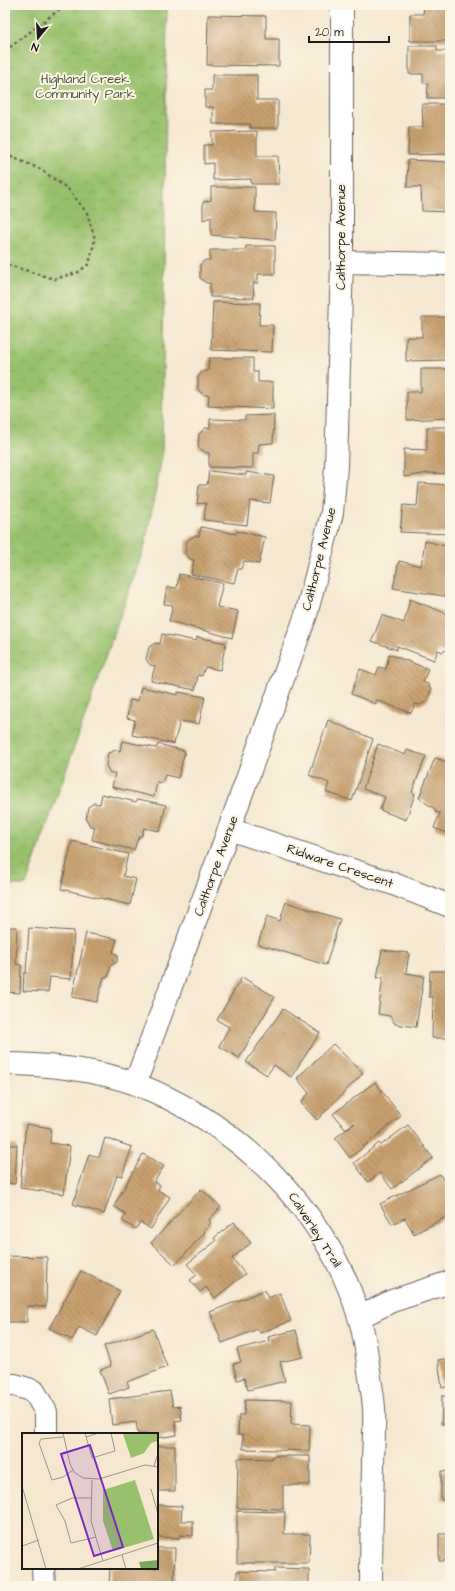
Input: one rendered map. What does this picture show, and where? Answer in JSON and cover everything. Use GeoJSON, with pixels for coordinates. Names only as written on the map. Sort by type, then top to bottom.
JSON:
{"type":"FeatureCollection","features":[{"type":"Feature","properties":{"kind":"street","name":"Calthorpe Avenue"},"geometry":{"type":"LineString","coordinates":[[135,1084],[229,830],[306,615],[332,513],[336,468],[342,262],[342,5]]}},
{"type":"Feature","properties":{"kind":"street"},"geometry":{"type":"LineString","coordinates":[[342,262],[450,264]]}},
{"type":"Feature","properties":{"kind":"street","name":"Ridware Crescent"},"geometry":{"type":"LineString","coordinates":[[229,830],[391,883],[450,906]]}},
{"type":"Feature","properties":{"kind":"street","name":"Calverley Trail"},"geometry":{"type":"LineString","coordinates":[[5,1064],[25,1064],[88,1072],[135,1084],[194,1111],[248,1150],[287,1187],[317,1228],[345,1276],[360,1317],[374,1408],[371,1586]]}},
{"type":"Feature","properties":{"kind":"street"},"geometry":{"type":"LineString","coordinates":[[360,1317],[392,1301],[450,1282]]}},
{"type":"Feature","properties":{"kind":"street"},"geometry":{"type":"LineString","coordinates":[[5,1385],[15,1385],[34,1391],[46,1412],[46,1433]]}},
{"type":"Feature","properties":{"kind":"street"},"geometry":{"type":"LineString","coordinates":[[44,1569],[44,1586]]}},
{"type":"Feature","properties":{"kind":"path"},"geometry":{"type":"LineString","coordinates":[[5,51],[65,5]]}},
{"type":"Feature","properties":{"kind":"path"},"geometry":{"type":"LineString","coordinates":[[5,154],[40,169],[68,189],[87,213],[95,238],[88,264],[77,274],[54,279],[5,264]]}},
{"type":"Feature","properties":{"kind":"green space","name":"Highland Creek Community Park"},"geometry":{"type":"Polygon","coordinates":[[[5,5],[167,5],[162,457],[145,545],[26,885],[5,885],[5,5]]]}},
{"type":"Feature","properties":{"kind":"building"},"geometry":{"type":"Polygon","coordinates":[[[424,5],[450,5],[450,41],[410,41],[410,14],[423,14],[424,5]]]}},
{"type":"Feature","properties":{"kind":"building"},"geometry":{"type":"Polygon","coordinates":[[[208,15],[266,16],[266,39],[279,39],[279,66],[207,65],[208,15]]]}},
{"type":"Feature","properties":{"kind":"building"},"geometry":{"type":"Polygon","coordinates":[[[409,46],[437,46],[437,51],[450,51],[450,98],[427,98],[428,84],[423,83],[423,74],[409,74],[409,46]]]}},
{"type":"Feature","properties":{"kind":"building"},"geometry":{"type":"Polygon","coordinates":[[[212,75],[257,75],[257,100],[278,100],[278,128],[250,128],[250,124],[213,124],[213,107],[205,107],[205,90],[212,90],[212,75]]]}},
{"type":"Feature","properties":{"kind":"building"},"geometry":{"type":"Polygon","coordinates":[[[422,104],[450,104],[450,154],[408,155],[409,127],[423,127],[422,104]]]}},
{"type":"Feature","properties":{"kind":"building"},"geometry":{"type":"Polygon","coordinates":[[[257,131],[257,156],[278,156],[279,184],[251,184],[251,179],[213,180],[213,163],[204,164],[204,145],[212,145],[212,132],[257,131]]]}},
{"type":"Feature","properties":{"kind":"building"},"geometry":{"type":"Polygon","coordinates":[[[408,160],[450,162],[450,212],[422,211],[421,187],[407,187],[408,160]]]}},
{"type":"Feature","properties":{"kind":"building"},"geometry":{"type":"Polygon","coordinates":[[[211,187],[255,187],[255,212],[276,213],[275,240],[211,235],[211,217],[203,220],[203,202],[211,200],[211,187]]]}},
{"type":"Feature","properties":{"kind":"building"},"geometry":{"type":"Polygon","coordinates":[[[246,246],[275,246],[275,274],[258,274],[258,283],[253,283],[254,298],[210,297],[210,283],[206,283],[200,278],[200,265],[205,260],[210,260],[210,250],[245,250],[246,246]]]}},
{"type":"Feature","properties":{"kind":"building"},"geometry":{"type":"Polygon","coordinates":[[[213,302],[260,303],[259,325],[273,325],[272,352],[211,350],[213,302]]]}},
{"type":"Feature","properties":{"kind":"building"},"geometry":{"type":"Polygon","coordinates":[[[422,317],[450,317],[450,360],[406,361],[406,337],[422,337],[422,317]]]}},
{"type":"Feature","properties":{"kind":"building"},"geometry":{"type":"Polygon","coordinates":[[[209,358],[253,358],[253,372],[258,372],[258,382],[273,382],[273,409],[208,406],[209,395],[204,395],[198,390],[198,377],[203,371],[208,371],[209,358]]]}},
{"type":"Feature","properties":{"kind":"building"},"geometry":{"type":"Polygon","coordinates":[[[421,369],[450,369],[450,418],[407,420],[407,392],[421,392],[421,369]]]}},
{"type":"Feature","properties":{"kind":"building"},"geometry":{"type":"Polygon","coordinates":[[[274,415],[273,443],[259,444],[258,453],[253,453],[253,468],[209,467],[209,453],[198,447],[199,434],[205,428],[210,428],[210,419],[245,420],[245,416],[274,415]]]}},
{"type":"Feature","properties":{"kind":"building"},"geometry":{"type":"Polygon","coordinates":[[[427,427],[450,427],[450,474],[429,473],[404,477],[404,449],[427,450],[427,427]]]}},
{"type":"Feature","properties":{"kind":"building"},"geometry":{"type":"Polygon","coordinates":[[[209,471],[246,475],[246,472],[274,476],[270,503],[250,501],[247,525],[204,520],[206,503],[197,504],[199,485],[207,485],[209,471]]]}},
{"type":"Feature","properties":{"kind":"building"},"geometry":{"type":"Polygon","coordinates":[[[419,483],[450,485],[450,534],[400,532],[403,505],[417,506],[419,483]]]}},
{"type":"Feature","properties":{"kind":"building"},"geometry":{"type":"Polygon","coordinates":[[[201,527],[236,534],[237,531],[265,537],[259,564],[244,561],[241,569],[238,569],[234,583],[191,574],[194,560],[190,559],[185,553],[187,541],[194,536],[199,536],[201,527]]]}},
{"type":"Feature","properties":{"kind":"building"},"geometry":{"type":"Polygon","coordinates":[[[425,541],[450,547],[450,597],[393,588],[399,561],[421,566],[425,541]]]}},
{"type":"Feature","properties":{"kind":"building"},"geometry":{"type":"Polygon","coordinates":[[[179,574],[223,583],[217,607],[238,611],[232,638],[169,621],[173,605],[164,604],[167,587],[177,588],[179,574]]]}},
{"type":"Feature","properties":{"kind":"building"},"geometry":{"type":"Polygon","coordinates":[[[410,599],[450,615],[445,628],[450,630],[449,649],[442,652],[438,650],[434,660],[397,646],[397,650],[372,641],[382,615],[404,623],[410,599]]]}},
{"type":"Feature","properties":{"kind":"building"},"geometry":{"type":"Polygon","coordinates":[[[162,634],[196,641],[197,637],[226,643],[220,670],[205,667],[202,676],[198,675],[195,690],[151,681],[155,666],[150,665],[146,659],[149,647],[155,643],[160,644],[162,634]]]}},
{"type":"Feature","properties":{"kind":"building"},"geometry":{"type":"Polygon","coordinates":[[[389,654],[428,669],[423,682],[428,684],[431,690],[427,701],[420,705],[415,704],[411,713],[376,700],[376,704],[351,694],[360,669],[376,675],[379,667],[386,669],[389,654]]]}},
{"type":"Feature","properties":{"kind":"building"},"geometry":{"type":"Polygon","coordinates":[[[141,687],[178,695],[178,692],[205,697],[199,724],[180,721],[174,744],[132,735],[135,720],[127,718],[130,700],[138,701],[141,687]]]}},
{"type":"Feature","properties":{"kind":"building"},"geometry":{"type":"Polygon","coordinates":[[[328,720],[373,739],[352,801],[326,792],[329,783],[309,775],[328,720]]]}},
{"type":"Feature","properties":{"kind":"building"},"geometry":{"type":"Polygon","coordinates":[[[122,741],[156,748],[158,744],[185,751],[178,778],[165,775],[162,783],[157,782],[154,797],[112,787],[115,773],[110,773],[106,766],[108,753],[116,750],[120,751],[122,741]]]}},
{"type":"Feature","properties":{"kind":"building"},"geometry":{"type":"Polygon","coordinates":[[[378,744],[405,755],[407,750],[426,756],[412,792],[415,794],[406,820],[380,810],[385,797],[363,789],[378,744]]]}},
{"type":"Feature","properties":{"kind":"building"},"geometry":{"type":"Polygon","coordinates":[[[435,758],[448,762],[450,758],[450,834],[434,828],[440,813],[435,812],[436,810],[419,798],[435,758]]]}},
{"type":"Feature","properties":{"kind":"building"},"geometry":{"type":"Polygon","coordinates":[[[102,794],[136,802],[138,799],[166,805],[160,831],[144,828],[142,836],[139,836],[134,850],[92,840],[95,827],[90,826],[86,819],[88,807],[94,803],[100,804],[102,794]]]}},
{"type":"Feature","properties":{"kind":"building"},"geometry":{"type":"Polygon","coordinates":[[[72,841],[128,854],[123,876],[136,879],[130,905],[61,889],[72,841]]]}},
{"type":"Feature","properties":{"kind":"building"},"geometry":{"type":"Polygon","coordinates":[[[286,902],[340,919],[326,965],[258,944],[267,916],[280,921],[286,902]]]}},
{"type":"Feature","properties":{"kind":"building"},"geometry":{"type":"Polygon","coordinates":[[[5,927],[17,927],[16,964],[21,965],[20,993],[5,992],[5,927]]]}},
{"type":"Feature","properties":{"kind":"building"},"geometry":{"type":"Polygon","coordinates":[[[29,928],[74,931],[71,979],[50,977],[48,992],[23,991],[24,973],[26,973],[29,928]]]}},
{"type":"Feature","properties":{"kind":"building"},"geometry":{"type":"Polygon","coordinates":[[[86,933],[117,939],[113,952],[118,955],[117,962],[111,965],[108,977],[104,977],[97,1002],[72,997],[86,933]]]}},
{"type":"Feature","properties":{"kind":"building"},"geometry":{"type":"Polygon","coordinates":[[[382,950],[409,953],[406,973],[424,976],[416,1027],[395,1024],[390,1016],[378,1014],[383,976],[377,978],[382,950]]]}},
{"type":"Feature","properties":{"kind":"building"},"geometry":{"type":"Polygon","coordinates":[[[430,971],[450,971],[450,1038],[432,1038],[433,997],[429,997],[430,971]]]}},
{"type":"Feature","properties":{"kind":"building"},"geometry":{"type":"Polygon","coordinates":[[[242,977],[275,997],[239,1058],[219,1046],[229,1027],[217,1020],[242,977]]]}},
{"type":"Feature","properties":{"kind":"building"},"geometry":{"type":"Polygon","coordinates":[[[283,1009],[320,1033],[291,1077],[274,1065],[267,1075],[246,1062],[283,1009]]]}},
{"type":"Feature","properties":{"kind":"building"},"geometry":{"type":"Polygon","coordinates":[[[333,1044],[363,1073],[317,1120],[301,1103],[309,1093],[297,1078],[333,1044]]]}},
{"type":"Feature","properties":{"kind":"building"},"geometry":{"type":"Polygon","coordinates":[[[375,1082],[401,1116],[350,1158],[335,1138],[355,1123],[345,1129],[333,1114],[375,1082]]]}},
{"type":"Feature","properties":{"kind":"building"},"geometry":{"type":"Polygon","coordinates":[[[26,1124],[51,1128],[50,1143],[70,1146],[64,1194],[20,1188],[26,1124]]]}},
{"type":"Feature","properties":{"kind":"building"},"geometry":{"type":"Polygon","coordinates":[[[408,1125],[433,1158],[392,1189],[380,1173],[368,1182],[354,1163],[379,1143],[381,1145],[408,1125]]]}},
{"type":"Feature","properties":{"kind":"building"},"geometry":{"type":"Polygon","coordinates":[[[105,1138],[132,1147],[122,1176],[117,1175],[104,1214],[73,1204],[89,1154],[99,1157],[105,1138]]]}},
{"type":"Feature","properties":{"kind":"building"},"geometry":{"type":"Polygon","coordinates":[[[5,1145],[17,1145],[15,1184],[5,1183],[5,1145]]]}},
{"type":"Feature","properties":{"kind":"building"},"geometry":{"type":"Polygon","coordinates":[[[143,1154],[164,1166],[154,1182],[160,1185],[158,1190],[170,1197],[151,1229],[140,1222],[136,1229],[122,1221],[126,1214],[114,1206],[143,1154]]]}},
{"type":"Feature","properties":{"kind":"building"},"geometry":{"type":"Polygon","coordinates":[[[440,1174],[450,1193],[450,1215],[414,1234],[405,1218],[392,1224],[380,1204],[440,1174]]]}},
{"type":"Feature","properties":{"kind":"building"},"geometry":{"type":"Polygon","coordinates":[[[201,1189],[221,1207],[209,1220],[211,1223],[203,1231],[205,1232],[175,1265],[151,1243],[201,1189]]]}},
{"type":"Feature","properties":{"kind":"building"},"geometry":{"type":"Polygon","coordinates":[[[234,1222],[251,1243],[232,1258],[245,1274],[215,1298],[206,1287],[200,1292],[190,1280],[197,1275],[187,1264],[216,1241],[214,1238],[234,1222]]]}},
{"type":"Feature","properties":{"kind":"building"},"geometry":{"type":"Polygon","coordinates":[[[5,1256],[47,1257],[46,1307],[27,1306],[27,1322],[5,1322],[5,1256]]]}},
{"type":"Feature","properties":{"kind":"building"},"geometry":{"type":"Polygon","coordinates":[[[81,1271],[120,1291],[97,1336],[79,1327],[72,1340],[49,1328],[81,1271]]]}},
{"type":"Feature","properties":{"kind":"building"},"geometry":{"type":"Polygon","coordinates":[[[265,1290],[268,1298],[280,1293],[291,1321],[260,1333],[258,1329],[222,1343],[210,1312],[265,1290]]]}},
{"type":"Feature","properties":{"kind":"building"},"geometry":{"type":"Polygon","coordinates":[[[153,1329],[167,1367],[127,1382],[129,1387],[109,1394],[100,1370],[111,1366],[104,1346],[153,1329]]]}},
{"type":"Feature","properties":{"kind":"building"},"geometry":{"type":"Polygon","coordinates":[[[296,1330],[303,1357],[280,1362],[285,1381],[248,1390],[244,1378],[237,1380],[233,1364],[241,1362],[237,1349],[269,1341],[268,1337],[296,1330]]]}},
{"type":"Feature","properties":{"kind":"building"},"geometry":{"type":"Polygon","coordinates":[[[450,1358],[450,1386],[442,1388],[438,1360],[450,1358]]]}},
{"type":"Feature","properties":{"kind":"building"},"geometry":{"type":"Polygon","coordinates":[[[170,1391],[173,1407],[180,1406],[182,1420],[175,1421],[177,1435],[158,1438],[158,1433],[138,1433],[136,1422],[112,1425],[109,1399],[170,1391]]]}},
{"type":"Feature","properties":{"kind":"building"},"geometry":{"type":"Polygon","coordinates":[[[442,1396],[450,1396],[450,1424],[441,1424],[442,1396]]]}},
{"type":"Feature","properties":{"kind":"building"},"geometry":{"type":"Polygon","coordinates":[[[245,1400],[292,1401],[291,1424],[310,1425],[309,1451],[243,1449],[243,1435],[238,1435],[239,1415],[244,1415],[245,1400]]]}},
{"type":"Feature","properties":{"kind":"building"},"geometry":{"type":"Polygon","coordinates":[[[158,1446],[175,1446],[175,1491],[158,1491],[158,1446]]]}},
{"type":"Feature","properties":{"kind":"building"},"geometry":{"type":"Polygon","coordinates":[[[272,1456],[310,1456],[310,1485],[283,1485],[283,1509],[237,1508],[238,1458],[272,1459],[272,1456]]]}},
{"type":"Feature","properties":{"kind":"building"},"geometry":{"type":"Polygon","coordinates":[[[441,1471],[450,1472],[450,1500],[441,1500],[441,1471]]]}},
{"type":"Feature","properties":{"kind":"building"},"geometry":{"type":"Polygon","coordinates":[[[158,1505],[182,1506],[181,1521],[193,1521],[193,1536],[180,1535],[180,1538],[158,1537],[158,1505]]]}},
{"type":"Feature","properties":{"kind":"building"},"geometry":{"type":"Polygon","coordinates":[[[237,1511],[285,1512],[284,1534],[310,1534],[309,1563],[237,1563],[237,1511]]]}},
{"type":"Feature","properties":{"kind":"building"},"geometry":{"type":"Polygon","coordinates":[[[439,1534],[450,1534],[450,1561],[439,1561],[439,1534]]]}},
{"type":"Feature","properties":{"kind":"building"},"geometry":{"type":"Polygon","coordinates":[[[158,1548],[175,1548],[174,1586],[109,1586],[110,1569],[158,1569],[158,1548]]]}},
{"type":"Feature","properties":{"kind":"building"},"geometry":{"type":"Polygon","coordinates":[[[275,1568],[309,1569],[309,1586],[237,1586],[237,1571],[275,1572],[275,1568]]]}}]}
